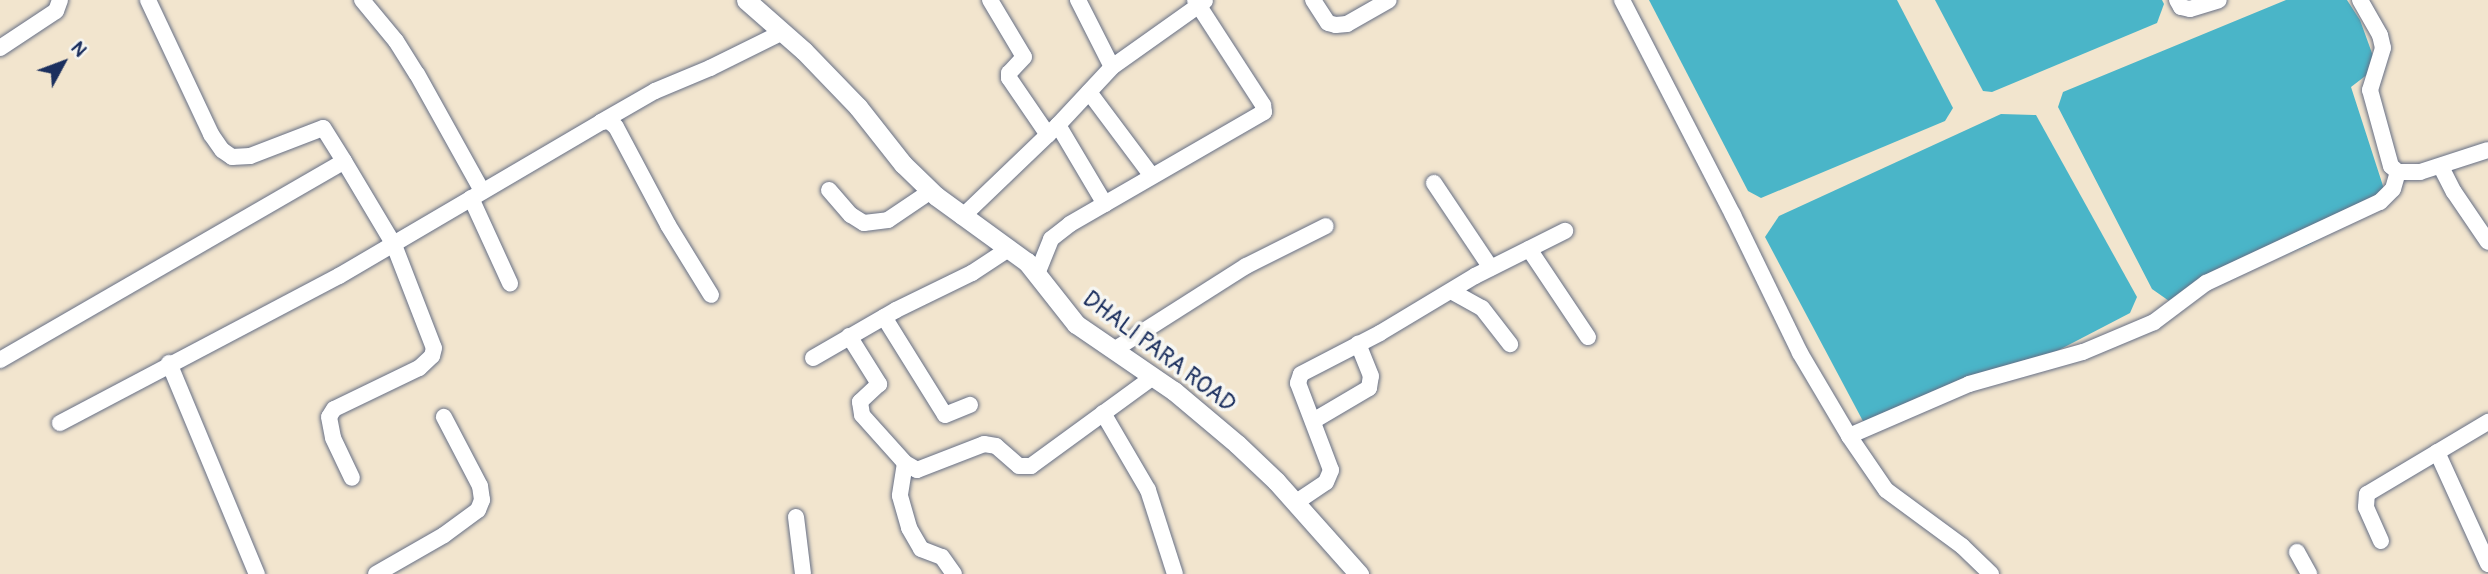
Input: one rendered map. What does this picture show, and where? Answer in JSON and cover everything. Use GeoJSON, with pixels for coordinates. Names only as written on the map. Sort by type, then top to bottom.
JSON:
{"type":"FeatureCollection","features":[{"type":"Feature","properties":{"kind":"street"},"geometry":{"type":"LineString","coordinates":[[0,48],[56,11],[60,0]]}},
{"type":"Feature","properties":{"kind":"street"},"geometry":{"type":"LineString","coordinates":[[148,0],[211,134],[222,150],[232,157],[250,156],[323,128],[394,245],[434,348],[432,356],[419,368],[334,409],[329,417],[333,438],[352,478]]}},
{"type":"Feature","properties":{"kind":"street"},"geometry":{"type":"LineString","coordinates":[[362,0],[396,41],[417,74],[477,195],[510,283]]}},
{"type":"Feature","properties":{"kind":"street","name":"DHALI PARA ROAD"},"geometry":{"type":"LineString","coordinates":[[746,0],[783,32],[858,107],[903,164],[962,217],[1010,248],[1037,274],[1076,324],[1153,377],[1227,435],[1295,503],[1359,574]]}},
{"type":"Feature","properties":{"kind":"street"},"geometry":{"type":"LineString","coordinates":[[990,0],[1024,57],[1009,73],[1010,78],[1053,130],[1105,204]]}},
{"type":"Feature","properties":{"kind":"street"},"geometry":{"type":"LineString","coordinates":[[1078,0],[1112,67]]}},
{"type":"Feature","properties":{"kind":"street"},"geometry":{"type":"LineString","coordinates":[[1313,0],[1328,23],[1336,25],[1347,24],[1389,0]]}},
{"type":"Feature","properties":{"kind":"street"},"geometry":{"type":"LineString","coordinates":[[1622,0],[1733,215],[1800,353],[1849,436],[1886,491],[1962,547],[1991,574]]}},
{"type":"Feature","properties":{"kind":"street"},"geometry":{"type":"LineString","coordinates":[[2177,0],[2181,6],[2190,9],[2219,0]]}},
{"type":"Feature","properties":{"kind":"street"},"geometry":{"type":"LineString","coordinates":[[2360,0],[2380,35],[2382,57],[2371,78],[2371,103],[2391,166],[2398,172],[2408,174],[2441,167],[2488,149]]}},
{"type":"Feature","properties":{"kind":"street"},"geometry":{"type":"LineString","coordinates":[[962,217],[1053,130],[1112,67],[1200,2],[1263,105],[1264,112],[1261,117],[1152,175],[1051,239],[1037,274]]}},
{"type":"Feature","properties":{"kind":"street"},"geometry":{"type":"LineString","coordinates":[[60,423],[394,245],[655,91],[783,32]]}},
{"type":"Feature","properties":{"kind":"street"},"geometry":{"type":"LineString","coordinates":[[1089,92],[1152,175]]}},
{"type":"Feature","properties":{"kind":"street"},"geometry":{"type":"LineString","coordinates":[[601,122],[609,121],[616,127],[668,225],[711,295]]}},
{"type":"Feature","properties":{"kind":"street"},"geometry":{"type":"LineString","coordinates":[[0,360],[344,161]]}},
{"type":"Feature","properties":{"kind":"street"},"geometry":{"type":"LineString","coordinates":[[2441,167],[2454,192],[2488,242]]}},
{"type":"Feature","properties":{"kind":"street"},"geometry":{"type":"LineString","coordinates":[[1849,436],[1969,384],[2083,352],[2154,322],[2206,283],[2380,202],[2393,189],[2398,172]]}},
{"type":"Feature","properties":{"kind":"street"},"geometry":{"type":"LineString","coordinates":[[1434,183],[1491,268]]}},
{"type":"Feature","properties":{"kind":"street"},"geometry":{"type":"LineString","coordinates":[[829,190],[851,215],[864,223],[888,220],[932,191]]}},
{"type":"Feature","properties":{"kind":"street"},"geometry":{"type":"LineString","coordinates":[[1114,350],[1246,266],[1326,226]]}},
{"type":"Feature","properties":{"kind":"street"},"geometry":{"type":"LineString","coordinates":[[1295,503],[1330,476],[1328,459],[1298,379],[1308,369],[1565,230]]}},
{"type":"Feature","properties":{"kind":"street"},"geometry":{"type":"LineString","coordinates":[[813,358],[884,317],[972,273],[1010,248]]}},
{"type":"Feature","properties":{"kind":"street"},"geometry":{"type":"LineString","coordinates":[[1529,249],[1588,337]]}},
{"type":"Feature","properties":{"kind":"street"},"geometry":{"type":"LineString","coordinates":[[1451,291],[1482,308],[1510,344]]}},
{"type":"Feature","properties":{"kind":"street"},"geometry":{"type":"LineString","coordinates":[[884,317],[942,411],[950,415],[970,405]]}},
{"type":"Feature","properties":{"kind":"street"},"geometry":{"type":"LineString","coordinates":[[849,336],[879,384],[860,402],[862,415],[912,469],[927,469],[990,444],[1023,468],[1046,456],[1153,377]]}},
{"type":"Feature","properties":{"kind":"street"},"geometry":{"type":"LineString","coordinates":[[1313,421],[1370,388],[1371,376],[1358,344]]}},
{"type":"Feature","properties":{"kind":"street"},"geometry":{"type":"LineString","coordinates":[[169,363],[257,574]]}},
{"type":"Feature","properties":{"kind":"street"},"geometry":{"type":"LineString","coordinates":[[1103,413],[1148,490],[1175,574]]}},
{"type":"Feature","properties":{"kind":"street"},"geometry":{"type":"LineString","coordinates":[[376,574],[444,536],[478,510],[482,500],[480,486],[444,417]]}},
{"type":"Feature","properties":{"kind":"street"},"geometry":{"type":"LineString","coordinates":[[2381,541],[2366,507],[2367,494],[2488,422]]}},
{"type":"Feature","properties":{"kind":"street"},"geometry":{"type":"LineString","coordinates":[[2437,453],[2488,564]]}},
{"type":"Feature","properties":{"kind":"street"},"geometry":{"type":"LineString","coordinates":[[905,464],[900,496],[909,528],[921,549],[942,557],[954,574]]}},
{"type":"Feature","properties":{"kind":"street"},"geometry":{"type":"LineString","coordinates":[[796,517],[803,574]]}},
{"type":"Feature","properties":{"kind":"street"},"geometry":{"type":"LineString","coordinates":[[2297,552],[2309,574]]}},
{"type":"Feature","properties":{"kind":"water"},"geometry":{"type":"Polygon","coordinates":[[[1649,0],[1897,0],[1953,108],[1945,121],[1761,198],[1748,191],[1649,0]]]}},
{"type":"Feature","properties":{"kind":"water"},"geometry":{"type":"Polygon","coordinates":[[[1935,0],[2162,0],[2164,4],[2157,23],[1992,92],[1983,91],[1935,0]]]}},
{"type":"Feature","properties":{"kind":"water"},"geometry":{"type":"Polygon","coordinates":[[[2286,0],[2347,0],[2360,20],[2377,67],[2351,87],[2384,189],[2366,210],[2310,244],[2172,303],[2152,289],[2058,107],[2063,92],[2286,0]]]}},
{"type":"Feature","properties":{"kind":"water"},"geometry":{"type":"Polygon","coordinates":[[[2001,114],[2036,115],[2137,297],[2130,313],[2032,364],[1864,423],[1765,237],[1779,216],[2001,114]]]}}]}
